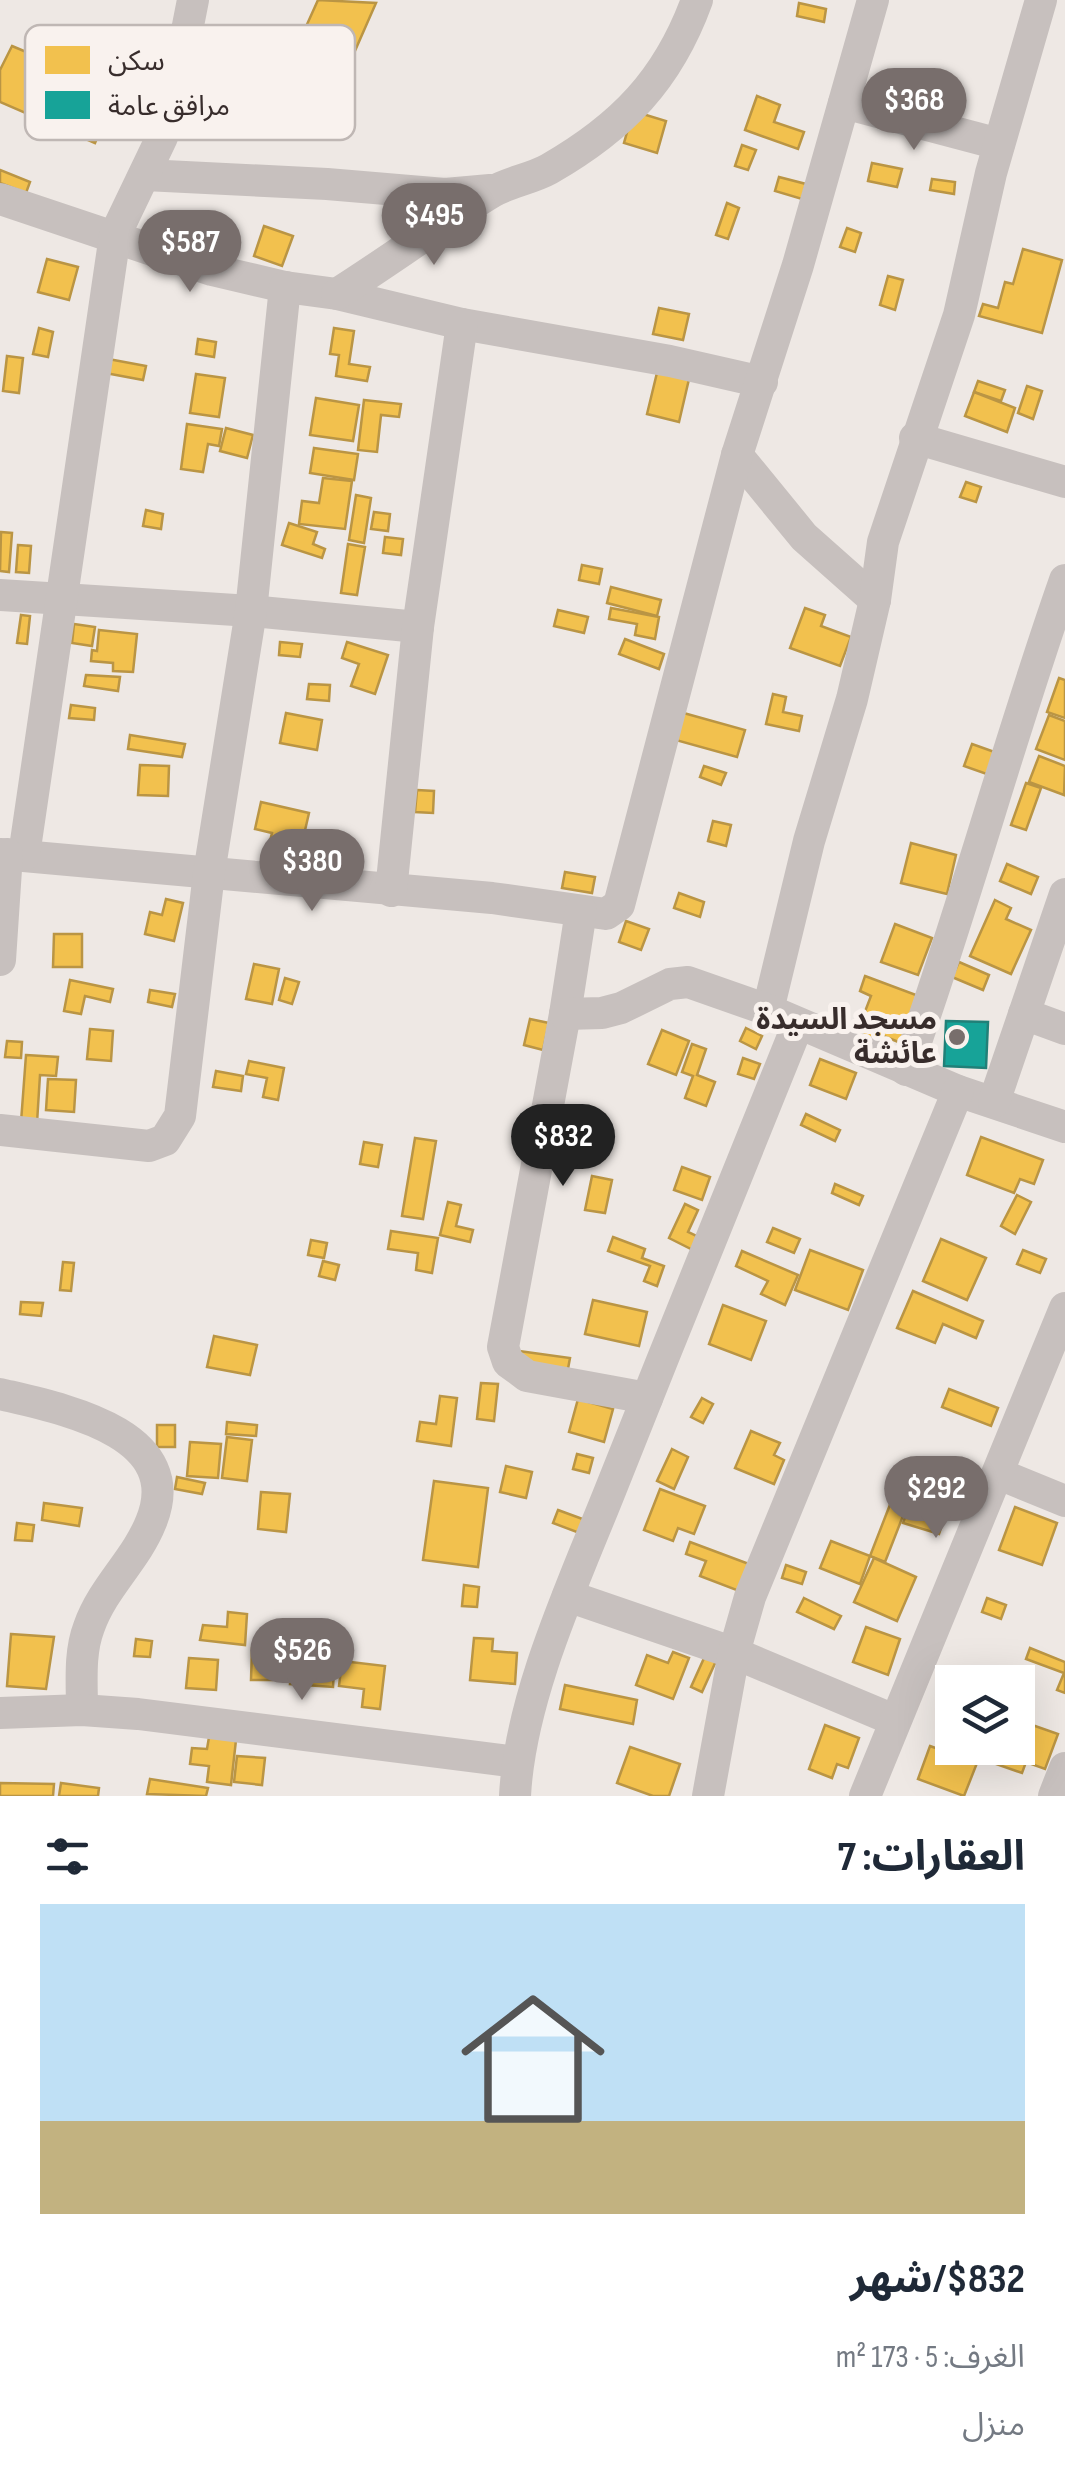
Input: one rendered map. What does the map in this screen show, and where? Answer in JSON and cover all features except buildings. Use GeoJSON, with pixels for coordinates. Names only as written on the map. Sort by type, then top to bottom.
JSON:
{"type":"FeatureCollection","features":[{"type":"Feature","properties":{"kind":"street"},"geometry":{"type":"LineString","coordinates":[[188,25],[193,0]]}},
{"type":"Feature","properties":{"kind":"street"},"geometry":{"type":"LineString","coordinates":[[338,294],[496,190],[546,171],[627,114],[674,55],[698,0]]}},
{"type":"Feature","properties":{"kind":"street"},"geometry":{"type":"LineString","coordinates":[[11,854],[492,898],[606,914],[620,904],[738,455],[873,0]]}},
{"type":"Feature","properties":{"kind":"street"},"geometry":{"type":"LineString","coordinates":[[515,1796],[524,1727],[568,1596],[647,1398],[783,1017],[809,841],[852,699],[875,600],[883,542],[959,314],[1037,4]]}},
{"type":"Feature","properties":{"kind":"street"},"geometry":{"type":"LineString","coordinates":[[844,103],[999,144]]}},
{"type":"Feature","properties":{"kind":"street"},"geometry":{"type":"LineString","coordinates":[[0,960],[11,854],[60,598],[115,235],[159,140]]}},
{"type":"Feature","properties":{"kind":"street"},"geometry":{"type":"LineString","coordinates":[[145,175],[445,194],[496,190]]}},
{"type":"Feature","properties":{"kind":"street"},"geometry":{"type":"LineString","coordinates":[[0,199],[212,270],[284,287],[338,294],[462,324],[651,357],[762,382]]}},
{"type":"Feature","properties":{"kind":"street"},"geometry":{"type":"LineString","coordinates":[[0,1130],[148,1146],[164,1140],[180,1116],[209,873],[251,611],[284,287]]}},
{"type":"Feature","properties":{"kind":"street"},"geometry":{"type":"LineString","coordinates":[[391,891],[418,627],[462,324]]}},
{"type":"Feature","properties":{"kind":"street"},"geometry":{"type":"LineString","coordinates":[[915,438],[1065,482]]}},
{"type":"Feature","properties":{"kind":"street"},"geometry":{"type":"LineString","coordinates":[[738,455],[804,537],[875,600]]}},
{"type":"Feature","properties":{"kind":"street"},"geometry":{"type":"LineString","coordinates":[[906,1070],[1065,580]]}},
{"type":"Feature","properties":{"kind":"street"},"geometry":{"type":"LineString","coordinates":[[0,595],[251,611],[418,627]]}},
{"type":"Feature","properties":{"kind":"street"},"geometry":{"type":"LineString","coordinates":[[994,1102],[1065,894]]}},
{"type":"Feature","properties":{"kind":"street"},"geometry":{"type":"LineString","coordinates":[[580,910],[565,1014],[503,1346],[508,1362],[527,1376],[647,1398]]}},
{"type":"Feature","properties":{"kind":"street"},"geometry":{"type":"LineString","coordinates":[[565,1014],[621,1008],[670,984],[688,982],[783,1017],[958,1091],[1065,1127]]}},
{"type":"Feature","properties":{"kind":"street"},"geometry":{"type":"LineString","coordinates":[[1024,1014],[1065,1029]]}},
{"type":"Feature","properties":{"kind":"street"},"geometry":{"type":"LineString","coordinates":[[708,1796],[734,1653],[765,1554],[958,1091]]}},
{"type":"Feature","properties":{"kind":"street"},"geometry":{"type":"LineString","coordinates":[[865,1796],[1065,1308]]}},
{"type":"Feature","properties":{"kind":"street"},"geometry":{"type":"LineString","coordinates":[[0,1394],[100,1422],[140,1449],[156,1485],[157,1501],[151,1523],[101,1597],[87,1631],[82,1662],[82,1710]]}},
{"type":"Feature","properties":{"kind":"street"},"geometry":{"type":"LineString","coordinates":[[999,1474],[1065,1501]]}},
{"type":"Feature","properties":{"kind":"street"},"geometry":{"type":"LineString","coordinates":[[568,1596],[734,1653],[894,1720]]}},
{"type":"Feature","properties":{"kind":"street"},"geometry":{"type":"LineString","coordinates":[[0,1712],[82,1710],[138,1714],[517,1762]]}},
{"type":"Feature","properties":{"kind":"street"},"geometry":{"type":"LineString","coordinates":[[1054,1796],[1065,1768]]}},
{"type":"Feature","properties":{"kind":"place","name":"مسجد السيدة عائشة"},"geometry":{"type":"Point","coordinates":[957,1037]}}]}
